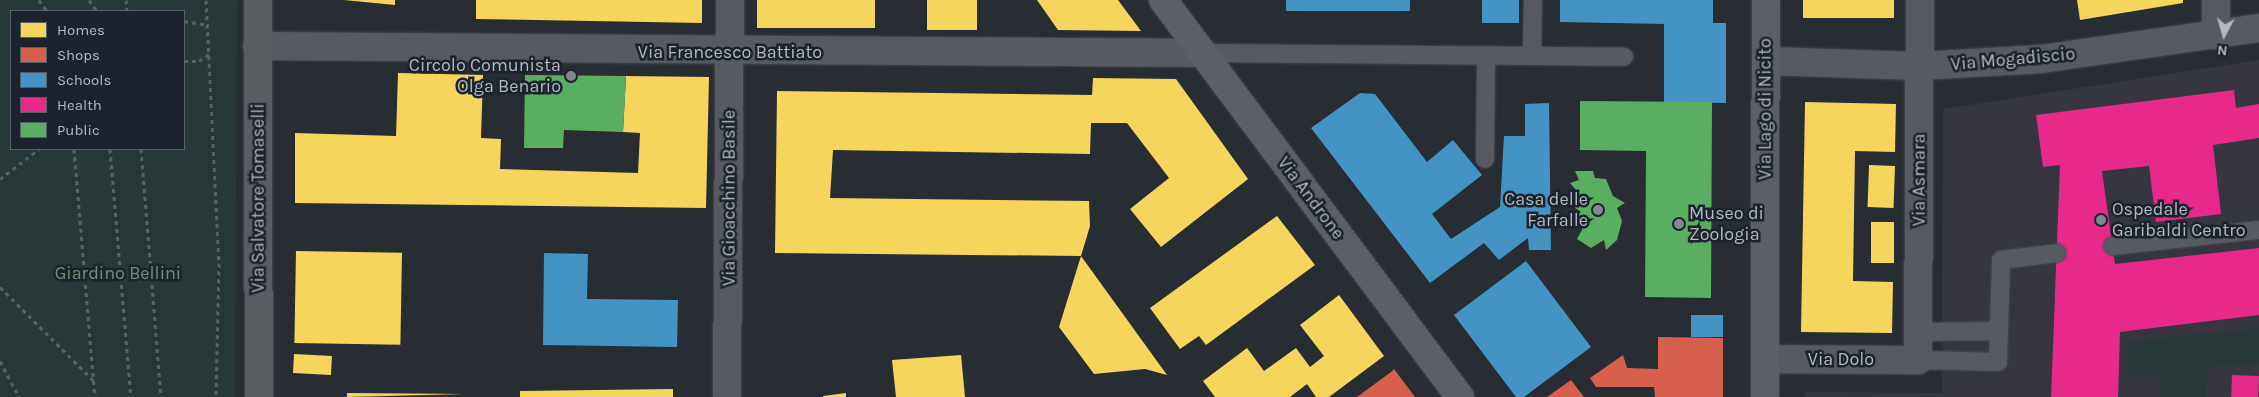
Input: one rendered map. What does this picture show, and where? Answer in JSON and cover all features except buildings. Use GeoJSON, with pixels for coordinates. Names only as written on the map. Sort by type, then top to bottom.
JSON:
{"type":"FeatureCollection","features":[{"type":"Feature","properties":{"kind":"main road","name":"Via Salvatore Tomaselli"},"geometry":{"type":"LineString","coordinates":[[258,0],[259,397]]}},
{"type":"Feature","properties":{"kind":"main road","name":"Via Androne"},"geometry":{"type":"LineString","coordinates":[[1163,0],[1460,397]]}},
{"type":"Feature","properties":{"kind":"main road","name":"Via Lago di Nicito"},"geometry":{"type":"LineString","coordinates":[[1764,397],[1766,0]]}},
{"type":"Feature","properties":{"kind":"street","name":"Via Gioacchino Basile"},"geometry":{"type":"LineString","coordinates":[[727,397],[730,0]]}},
{"type":"Feature","properties":{"kind":"street","name":"Via Asmara"},"geometry":{"type":"LineString","coordinates":[[1918,360],[1920,0]]}},
{"type":"Feature","properties":{"kind":"street"},"geometry":{"type":"LineString","coordinates":[[2216,0],[2216,34]]}},
{"type":"Feature","properties":{"kind":"street","name":"Via Mogadiscio"},"geometry":{"type":"LineString","coordinates":[[1766,61],[1919,66],[2040,58],[2259,28]]}},
{"type":"Feature","properties":{"kind":"street","name":"Via Francesco Battiato"},"geometry":{"type":"LineString","coordinates":[[257,46],[729,53],[1202,53]]}},
{"type":"Feature","properties":{"kind":"street","name":"Via Dolo"},"geometry":{"type":"LineString","coordinates":[[1765,359],[1918,360]]}},
{"type":"Feature","properties":{"kind":"lane"},"geometry":{"type":"LineString","coordinates":[[1532,0],[1532,56]]}},
{"type":"Feature","properties":{"kind":"lane"},"geometry":{"type":"LineString","coordinates":[[1202,53],[1624,57]]}},
{"type":"Feature","properties":{"kind":"lane"},"geometry":{"type":"LineString","coordinates":[[1485,159],[1486,56]]}},
{"type":"Feature","properties":{"kind":"lane"},"geometry":{"type":"LineString","coordinates":[[2112,246],[2259,230]]}},
{"type":"Feature","properties":{"kind":"lane"},"geometry":{"type":"LineString","coordinates":[[1918,360],[1998,362],[2001,260],[2058,253]]}},
{"type":"Feature","properties":{"kind":"lane"},"geometry":{"type":"LineString","coordinates":[[1918,332],[1999,331]]}},
{"type":"Feature","properties":{"kind":"path"},"geometry":{"type":"LineString","coordinates":[[206,0],[210,25],[219,263],[216,397]]}},
{"type":"Feature","properties":{"kind":"path"},"geometry":{"type":"LineString","coordinates":[[185,22],[210,25]]}},
{"type":"Feature","properties":{"kind":"path"},"geometry":{"type":"LineString","coordinates":[[185,61],[199,61],[211,53]]}},
{"type":"Feature","properties":{"kind":"path"},"geometry":{"type":"LineString","coordinates":[[0,178],[38,150]]}},
{"type":"Feature","properties":{"kind":"path"},"geometry":{"type":"LineString","coordinates":[[74,150],[94,397]]}},
{"type":"Feature","properties":{"kind":"path"},"geometry":{"type":"LineString","coordinates":[[110,150],[131,397]]}},
{"type":"Feature","properties":{"kind":"path"},"geometry":{"type":"LineString","coordinates":[[140,150],[161,397]]}},
{"type":"Feature","properties":{"kind":"path"},"geometry":{"type":"LineString","coordinates":[[0,287],[93,380]]}},
{"type":"Feature","properties":{"kind":"path"},"geometry":{"type":"LineString","coordinates":[[0,361],[19,397]]}},
{"type":"Feature","properties":{"kind":"shaded area","name":"Ospedale Garibaldi Centro"},"geometry":{"type":"Polygon","coordinates":[[[2259,60],[2259,397],[1805,397],[1805,392],[1942,393],[1943,109],[2259,60]]]}},
{"type":"Feature","properties":{"kind":"green space","name":"Giardino Bellini"},"geometry":{"type":"Polygon","coordinates":[[[0,0],[237,0],[235,397],[0,397],[0,0]]]}},
{"type":"Feature","properties":{"kind":"green space"},"geometry":{"type":"Polygon","coordinates":[[[2259,328],[2259,364],[2208,367],[2206,397],[2160,397],[2161,375],[2129,377],[2128,341],[2259,328]]]}},
{"type":"Feature","properties":{"kind":"place","name":"Circolo Comunista Olga Benario"},"geometry":{"type":"Point","coordinates":[571,76]}},
{"type":"Feature","properties":{"kind":"place","name":"Casa delle Farfalle"},"geometry":{"type":"Point","coordinates":[1598,210]}},
{"type":"Feature","properties":{"kind":"place","name":"Ospedale Garibaldi Centro"},"geometry":{"type":"Point","coordinates":[2101,220]}},
{"type":"Feature","properties":{"kind":"place","name":"Museo di Zoologia"},"geometry":{"type":"Point","coordinates":[1679,224]}}]}
